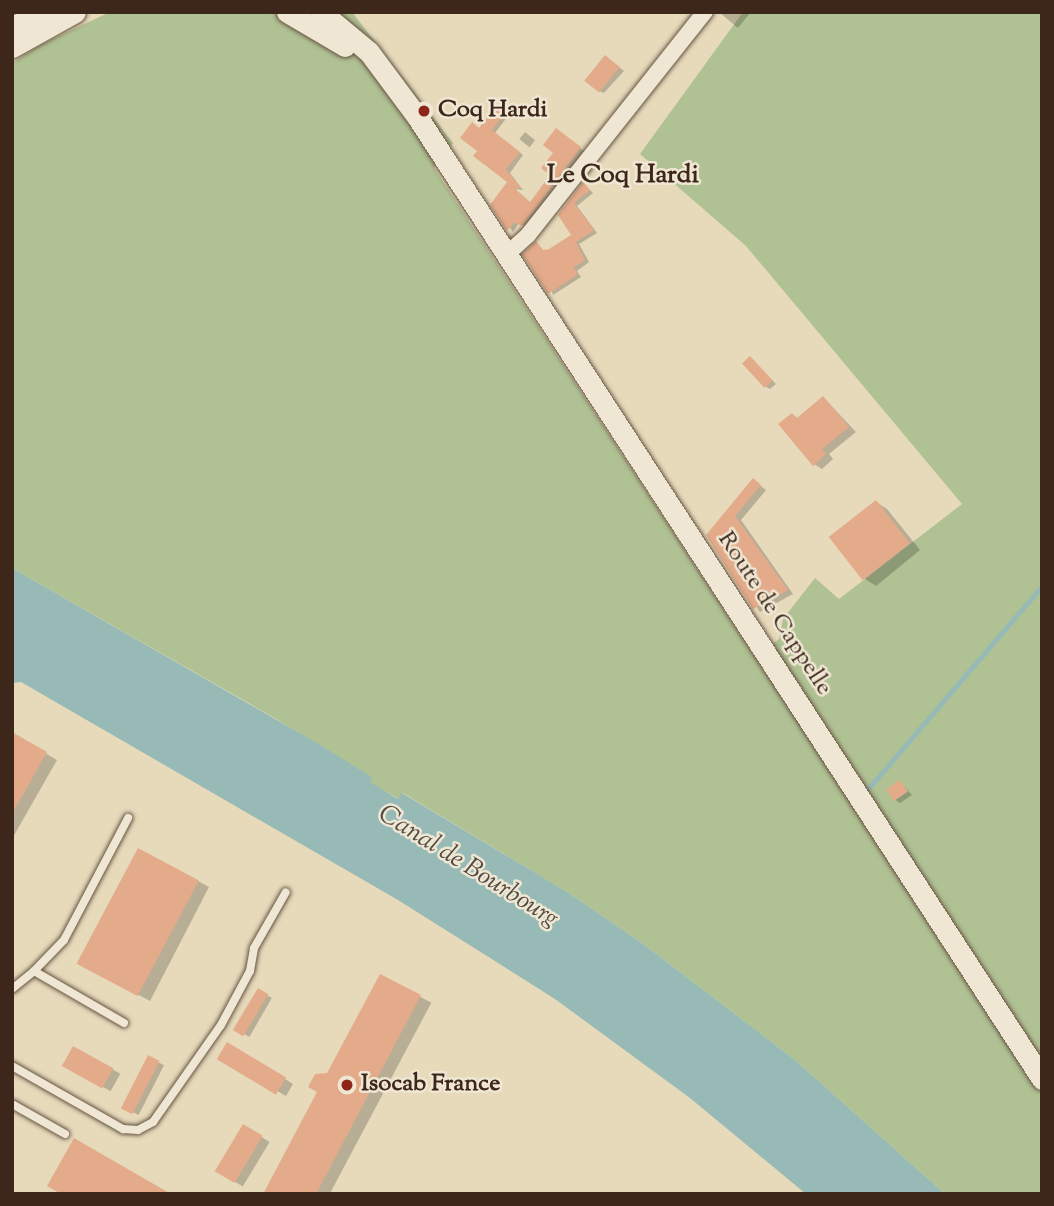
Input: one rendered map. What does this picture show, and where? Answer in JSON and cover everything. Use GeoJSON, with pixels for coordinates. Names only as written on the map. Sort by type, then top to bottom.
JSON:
{"type":"FeatureCollection","features":[{"type":"Feature","properties":{"kind":"main road"},"geometry":{"type":"LineString","coordinates":[[12,27],[43,12]]}},
{"type":"Feature","properties":{"kind":"main road"},"geometry":{"type":"LineString","coordinates":[[12,47],[75,12]]}},
{"type":"Feature","properties":{"kind":"main road","name":"Route de Cappelle"},"geometry":{"type":"LineString","coordinates":[[287,12],[326,21],[376,76],[456,181],[1042,1079]]}},
{"type":"Feature","properties":{"kind":"street"},"geometry":{"type":"LineString","coordinates":[[506,255],[528,235],[705,12]]}},
{"type":"Feature","properties":{"kind":"lane"},"geometry":{"type":"LineString","coordinates":[[12,989],[64,940],[128,817]]}},
{"type":"Feature","properties":{"kind":"lane"},"geometry":{"type":"LineString","coordinates":[[12,1066],[123,1129],[138,1130],[153,1122],[221,1024],[250,971],[254,948],[286,892]]}},
{"type":"Feature","properties":{"kind":"lane"},"geometry":{"type":"LineString","coordinates":[[34,971],[124,1023]]}},
{"type":"Feature","properties":{"kind":"lane"},"geometry":{"type":"LineString","coordinates":[[12,1104],[65,1134]]}},
{"type":"Feature","properties":{"kind":"green space"},"geometry":{"type":"Polygon","coordinates":[[[110,12],[352,12],[453,143],[434,168],[755,657],[779,639],[783,619],[815,578],[839,599],[962,504],[746,246],[640,154],[743,12],[1042,12],[1042,1194],[945,1194],[795,1060],[642,943],[567,892],[403,793],[399,799],[369,782],[372,777],[273,717],[12,568],[12,63],[40,45],[110,12]]]}},
{"type":"Feature","properties":{"kind":"water","name":"Canal de Bourbourg"},"geometry":{"type":"Polygon","coordinates":[[[12,568],[317,743],[372,777],[370,782],[398,799],[402,793],[567,892],[642,943],[795,1060],[945,1194],[806,1194],[690,1098],[555,999],[398,900],[21,682],[12,683],[12,568]]]}},
{"type":"Feature","properties":{"kind":"building"},"geometry":{"type":"Polygon","coordinates":[[[605,55],[620,67],[599,93],[584,81],[605,55]]]}},
{"type":"Feature","properties":{"kind":"building"},"geometry":{"type":"Polygon","coordinates":[[[496,106],[505,113],[492,130],[520,152],[506,169],[521,188],[514,188],[530,202],[550,175],[541,168],[553,153],[543,145],[556,128],[581,147],[522,226],[514,222],[507,231],[490,205],[507,182],[473,156],[477,151],[460,138],[472,122],[479,128],[496,106]]]}},
{"type":"Feature","properties":{"kind":"building"},"geometry":{"type":"Polygon","coordinates":[[[583,182],[590,190],[574,203],[594,230],[576,242],[585,260],[573,268],[578,274],[548,294],[522,254],[536,241],[543,250],[549,249],[571,235],[558,215],[583,182]]]}},
{"type":"Feature","properties":{"kind":"building"},"geometry":{"type":"Polygon","coordinates":[[[750,356],[773,380],[764,388],[742,364],[750,356]]]}},
{"type":"Feature","properties":{"kind":"building"},"geometry":{"type":"Polygon","coordinates":[[[823,396],[849,427],[822,449],[826,454],[813,466],[778,424],[792,413],[797,418],[823,396]]]}},
{"type":"Feature","properties":{"kind":"building"},"geometry":{"type":"Polygon","coordinates":[[[753,478],[761,485],[735,516],[788,590],[753,609],[706,535],[753,478]]]}},
{"type":"Feature","properties":{"kind":"building"},"geometry":{"type":"Polygon","coordinates":[[[876,500],[910,543],[863,580],[829,537],[876,500]]]}},
{"type":"Feature","properties":{"kind":"building"},"geometry":{"type":"Polygon","coordinates":[[[12,732],[47,752],[12,814],[12,732]]]}},
{"type":"Feature","properties":{"kind":"building"},"geometry":{"type":"Polygon","coordinates":[[[900,780],[908,792],[894,801],[886,790],[900,780]]]}},
{"type":"Feature","properties":{"kind":"building"},"geometry":{"type":"Polygon","coordinates":[[[138,848],[199,880],[137,996],[76,964],[138,848]]]}},
{"type":"Feature","properties":{"kind":"building","name":"Isocab France"},"geometry":{"type":"Polygon","coordinates":[[[380,974],[421,995],[316,1194],[263,1194],[317,1092],[308,1087],[315,1074],[327,1073],[380,974]]]}},
{"type":"Feature","properties":{"kind":"building"},"geometry":{"type":"Polygon","coordinates":[[[258,988],[268,994],[243,1036],[233,1030],[258,988]]]}},
{"type":"Feature","properties":{"kind":"building"},"geometry":{"type":"Polygon","coordinates":[[[227,1042],[286,1078],[276,1095],[217,1059],[227,1042]]]}},
{"type":"Feature","properties":{"kind":"building"},"geometry":{"type":"Polygon","coordinates":[[[73,1046],[113,1068],[102,1088],[62,1066],[73,1046]]]}},
{"type":"Feature","properties":{"kind":"building"},"geometry":{"type":"Polygon","coordinates":[[[148,1055],[160,1061],[132,1114],[121,1108],[148,1055]]]}},
{"type":"Feature","properties":{"kind":"building"},"geometry":{"type":"Polygon","coordinates":[[[243,1124],[263,1136],[234,1183],[215,1171],[243,1124]]]}},
{"type":"Feature","properties":{"kind":"building"},"geometry":{"type":"Polygon","coordinates":[[[74,1138],[171,1194],[61,1194],[47,1186],[74,1138]]]}},
{"type":"Feature","properties":{"kind":"waterway"},"geometry":{"type":"LineString","coordinates":[[868,789],[1042,586]]}},
{"type":"Feature","properties":{"kind":"place","name":"Coq Hardi"},"geometry":{"type":"Point","coordinates":[424,111]}},
{"type":"Feature","properties":{"kind":"place","name":"Isocab France"},"geometry":{"type":"Point","coordinates":[347,1085]}},
{"type":"Feature","properties":{"kind":"district","name":"Le Coq Hardi"},"geometry":{"type":"Point","coordinates":[623,176]}}]}
